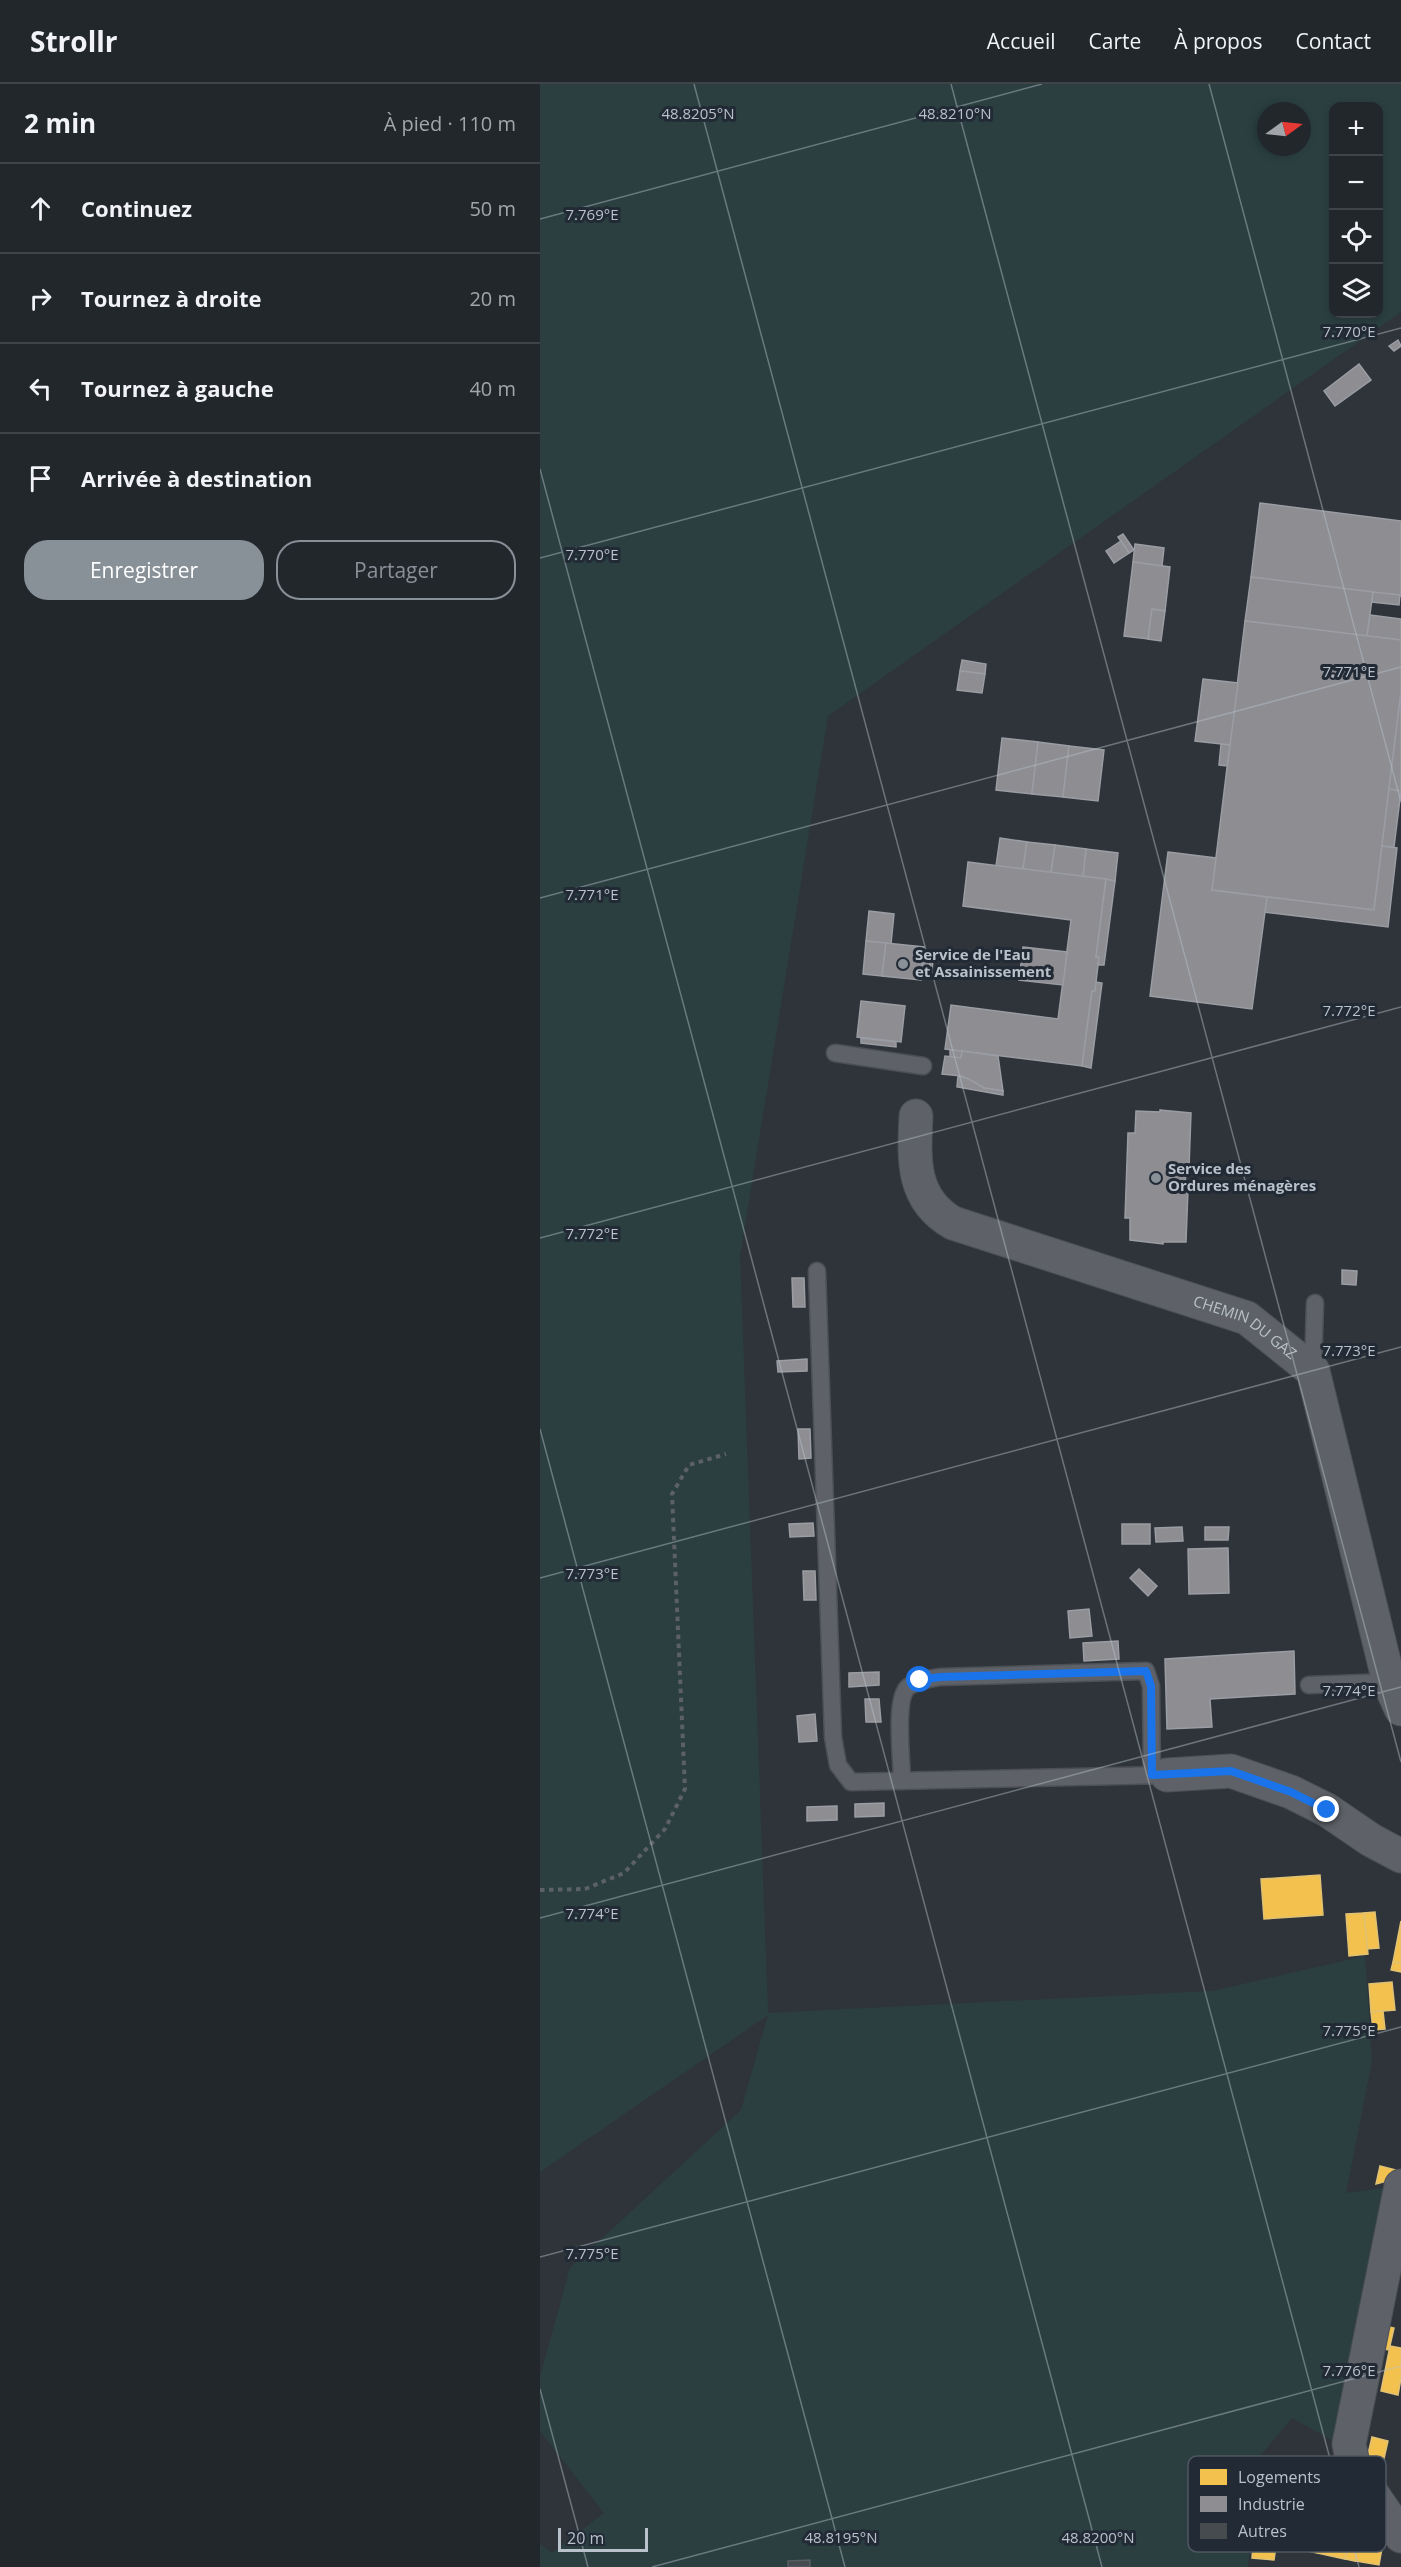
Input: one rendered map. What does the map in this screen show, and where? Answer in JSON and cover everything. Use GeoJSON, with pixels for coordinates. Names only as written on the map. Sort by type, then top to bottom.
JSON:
{"type":"FeatureCollection","features":[{"type":"Feature","properties":{"kind":"street","name":"CHEMIN DU GAZ"},"geometry":{"type":"LineString","coordinates":[[916,1116],[916,1172],[926,1197],[938,1214],[953,1223],[1247,1318],[1313,1371]]}},
{"type":"Feature","properties":{"kind":"street"},"geometry":{"type":"LineString","coordinates":[[1313,1371],[1395,1696]]}},
{"type":"Feature","properties":{"kind":"street"},"geometry":{"type":"LineString","coordinates":[[1159,1775],[1231,1771],[1241,1774],[1291,1792],[1327,1810],[1371,1840],[1401,1856]]}},
{"type":"Feature","properties":{"kind":"street"},"geometry":{"type":"LineString","coordinates":[[1351,2456],[1349,2444],[1401,2186]]}},
{"type":"Feature","properties":{"kind":"street"},"geometry":{"type":"LineString","coordinates":[[1386,2514],[1401,2536]]}},
{"type":"Feature","properties":{"kind":"lane"},"geometry":{"type":"LineString","coordinates":[[835,1053],[923,1066]]}},
{"type":"Feature","properties":{"kind":"lane"},"geometry":{"type":"LineString","coordinates":[[817,1271],[833,1737],[838,1765],[851,1782],[902,1781],[1159,1775],[1151,1686],[1146,1671],[940,1677],[920,1680],[907,1688],[900,1701],[902,1781]]}},
{"type":"Feature","properties":{"kind":"lane"},"geometry":{"type":"LineString","coordinates":[[1313,1371],[1315,1304]]}},
{"type":"Feature","properties":{"kind":"lane"},"geometry":{"type":"LineString","coordinates":[[1309,1685],[1395,1696]]}},
{"type":"Feature","properties":{"kind":"path"},"geometry":{"type":"LineString","coordinates":[[540,1890],[585,1888],[624,1872],[665,1829],[685,1789],[672,1494],[689,1465],[726,1454]]}},
{"type":"Feature","properties":{"kind":"green space"},"geometry":{"type":"Polygon","coordinates":[[[540,84],[1401,84],[1401,312],[828,716],[740,1256],[768,2013],[1212,1991],[1365,1956],[1372,2061],[1346,2193],[1391,2187],[1335,2442],[1292,2418],[1260,2456],[1188,2456],[1188,2552],[1250,2552],[1248,2567],[540,2567],[540,2544],[552,2553],[604,2513],[540,2431],[540,2377],[570,2268],[741,2110],[768,2015],[540,2172],[540,84]]]}},
{"type":"Feature","properties":{"kind":"building: Logements"},"geometry":{"type":"Polygon","coordinates":[[[1320,1875],[1323,1915],[1264,1919],[1261,1879],[1320,1875]]]}},
{"type":"Feature","properties":{"kind":"building: Logements"},"geometry":{"type":"Polygon","coordinates":[[[1375,1912],[1379,1948],[1367,1949],[1364,1913],[1375,1912]]]}},
{"type":"Feature","properties":{"kind":"building: Logements"},"geometry":{"type":"Polygon","coordinates":[[[1364,1913],[1368,1954],[1349,1956],[1346,1914],[1364,1913]]]}},
{"type":"Feature","properties":{"kind":"building: Logements"},"geometry":{"type":"Polygon","coordinates":[[[1401,1921],[1401,1963],[1393,1962],[1401,1921]]]}},
{"type":"Feature","properties":{"kind":"building: Logements"},"geometry":{"type":"Polygon","coordinates":[[[1393,1962],[1401,1963],[1401,1972],[1391,1970],[1393,1962]]]}},
{"type":"Feature","properties":{"kind":"building: Logements"},"geometry":{"type":"Polygon","coordinates":[[[1392,1982],[1395,2010],[1371,2012],[1369,1984],[1392,1982]]]}},
{"type":"Feature","properties":{"kind":"building: Logements"},"geometry":{"type":"Polygon","coordinates":[[[1383,2011],[1385,2029],[1373,2030],[1371,2012],[1383,2011]]]}},
{"type":"Feature","properties":{"kind":"building: Logements"},"geometry":{"type":"Polygon","coordinates":[[[1380,2166],[1396,2170],[1395,2179],[1376,2184],[1380,2166]]]}},
{"type":"Feature","properties":{"kind":"building: Logements"},"geometry":{"type":"Polygon","coordinates":[[[1381,2325],[1394,2328],[1389,2350],[1376,2348],[1381,2325]]]}},
{"type":"Feature","properties":{"kind":"building: Logements"},"geometry":{"type":"Polygon","coordinates":[[[1390,2346],[1401,2348],[1401,2378],[1398,2395],[1381,2391],[1390,2346]]]}},
{"type":"Feature","properties":{"kind":"building: Logements"},"geometry":{"type":"Polygon","coordinates":[[[1372,2437],[1388,2441],[1385,2456],[1368,2456],[1372,2437]]]}},
{"type":"Feature","properties":{"kind":"building: Logements"},"geometry":{"type":"Polygon","coordinates":[[[1252,2552],[1275,2552],[1274,2560],[1252,2558],[1252,2552]]]}},
{"type":"Feature","properties":{"kind":"building: Logements"},"geometry":{"type":"Polygon","coordinates":[[[1317,2552],[1347,2552],[1345,2559],[1317,2552]]]}},
{"type":"Feature","properties":{"kind":"building: Logements"},"geometry":{"type":"Polygon","coordinates":[[[1347,2552],[1356,2552],[1355,2561],[1345,2559],[1347,2552]]]}},
{"type":"Feature","properties":{"kind":"building: Logements"},"geometry":{"type":"Polygon","coordinates":[[[1356,2552],[1381,2552],[1379,2565],[1355,2561],[1356,2552]]]}},
{"type":"Feature","properties":{"kind":"building: Industrie"},"geometry":{"type":"Polygon","coordinates":[[[1398,340],[1401,346],[1394,351],[1389,346],[1398,340]]]}},
{"type":"Feature","properties":{"kind":"building: Industrie"},"geometry":{"type":"Polygon","coordinates":[[[1359,364],[1371,380],[1335,406],[1324,391],[1359,364]]]}},
{"type":"Feature","properties":{"kind":"building: Industrie"},"geometry":{"type":"Polygon","coordinates":[[[1260,503],[1401,521],[1401,596],[1251,577],[1260,503]]]}},
{"type":"Feature","properties":{"kind":"building: Industrie"},"geometry":{"type":"Polygon","coordinates":[[[1123,534],[1134,550],[1129,553],[1118,537],[1123,534]]]}},
{"type":"Feature","properties":{"kind":"building: Industrie"},"geometry":{"type":"Polygon","coordinates":[[[1121,541],[1129,553],[1114,563],[1106,551],[1121,541]]]}},
{"type":"Feature","properties":{"kind":"building: Industrie"},"geometry":{"type":"Polygon","coordinates":[[[1135,544],[1164,548],[1162,566],[1133,562],[1135,544]]]}},
{"type":"Feature","properties":{"kind":"building: Industrie"},"geometry":{"type":"Polygon","coordinates":[[[1133,562],[1170,567],[1165,611],[1152,609],[1148,639],[1124,636],[1133,562]]]}},
{"type":"Feature","properties":{"kind":"building: Industrie"},"geometry":{"type":"Polygon","coordinates":[[[1251,577],[1373,592],[1367,636],[1245,621],[1251,577]]]}},
{"type":"Feature","properties":{"kind":"building: Industrie"},"geometry":{"type":"Polygon","coordinates":[[[1373,592],[1400,595],[1399,605],[1372,602],[1373,592]]]}},
{"type":"Feature","properties":{"kind":"building: Industrie"},"geometry":{"type":"Polygon","coordinates":[[[1152,609],[1165,611],[1161,641],[1148,639],[1152,609]]]}},
{"type":"Feature","properties":{"kind":"building: Industrie"},"geometry":{"type":"Polygon","coordinates":[[[1370,615],[1401,619],[1401,640],[1367,636],[1370,615]]]}},
{"type":"Feature","properties":{"kind":"building: Industrie"},"geometry":{"type":"Polygon","coordinates":[[[1245,621],[1401,640],[1401,692],[1374,910],[1212,890],[1245,621]]]}},
{"type":"Feature","properties":{"kind":"building: Industrie"},"geometry":{"type":"Polygon","coordinates":[[[962,660],[986,664],[985,674],[960,671],[962,660]]]}},
{"type":"Feature","properties":{"kind":"building: Industrie"},"geometry":{"type":"Polygon","coordinates":[[[960,671],[985,674],[982,693],[957,690],[960,671]]]}},
{"type":"Feature","properties":{"kind":"building: Industrie"},"geometry":{"type":"Polygon","coordinates":[[[1203,679],[1238,683],[1230,745],[1195,741],[1203,679]]]}},
{"type":"Feature","properties":{"kind":"building: Industrie"},"geometry":{"type":"Polygon","coordinates":[[[1401,692],[1401,791],[1389,789],[1401,692]]]}},
{"type":"Feature","properties":{"kind":"building: Industrie"},"geometry":{"type":"Polygon","coordinates":[[[1002,738],[1038,742],[1032,794],[996,790],[1002,738]]]}},
{"type":"Feature","properties":{"kind":"building: Industrie"},"geometry":{"type":"Polygon","coordinates":[[[1038,742],[1069,746],[1063,797],[1032,794],[1038,742]]]}},
{"type":"Feature","properties":{"kind":"building: Industrie"},"geometry":{"type":"Polygon","coordinates":[[[1221,744],[1230,745],[1227,766],[1219,765],[1221,744]]]}},
{"type":"Feature","properties":{"kind":"building: Industrie"},"geometry":{"type":"Polygon","coordinates":[[[1069,746],[1104,750],[1098,801],[1063,797],[1069,746]]]}},
{"type":"Feature","properties":{"kind":"building: Industrie"},"geometry":{"type":"Polygon","coordinates":[[[1389,789],[1401,791],[1394,847],[1382,846],[1389,789]]]}},
{"type":"Feature","properties":{"kind":"building: Industrie"},"geometry":{"type":"Polygon","coordinates":[[[1000,838],[1027,842],[1023,869],[996,866],[1000,838]]]}},
{"type":"Feature","properties":{"kind":"building: Industrie"},"geometry":{"type":"Polygon","coordinates":[[[1027,842],[1055,845],[1051,873],[1023,869],[1027,842]]]}},
{"type":"Feature","properties":{"kind":"building: Industrie"},"geometry":{"type":"Polygon","coordinates":[[[1055,845],[1086,849],[1083,877],[1051,873],[1055,845]]]}},
{"type":"Feature","properties":{"kind":"building: Industrie"},"geometry":{"type":"Polygon","coordinates":[[[1382,846],[1397,848],[1388,927],[1264,912],[1267,897],[1374,910],[1382,846]]]}},
{"type":"Feature","properties":{"kind":"building: Industrie"},"geometry":{"type":"Polygon","coordinates":[[[1086,849],[1118,853],[1115,881],[1083,877],[1086,849]]]}},
{"type":"Feature","properties":{"kind":"building: Industrie"},"geometry":{"type":"Polygon","coordinates":[[[1168,852],[1216,858],[1212,890],[1267,897],[1252,1009],[1150,996],[1168,852]]]}},
{"type":"Feature","properties":{"kind":"building: Industrie"},"geometry":{"type":"Polygon","coordinates":[[[968,862],[1106,879],[1096,957],[1099,957],[1095,991],[1092,991],[1082,1066],[945,1049],[951,1005],[1058,1019],[1071,920],[963,906],[968,862]]]}},
{"type":"Feature","properties":{"kind":"building: Industrie"},"geometry":{"type":"Polygon","coordinates":[[[1106,879],[1115,881],[1104,965],[1098,965],[1099,957],[1096,957],[1106,879]]]}},
{"type":"Feature","properties":{"kind":"building: Industrie"},"geometry":{"type":"Polygon","coordinates":[[[869,911],[894,914],[891,944],[866,941],[869,911]]]}},
{"type":"Feature","properties":{"kind":"building: Industrie"},"geometry":{"type":"Polygon","coordinates":[[[866,941],[886,943],[882,976],[863,974],[866,941]]]}},
{"type":"Feature","properties":{"kind":"building: Industrie","name":"Service de l'Eau et Assainissement"},"geometry":{"type":"Polygon","coordinates":[[[886,943],[924,947],[921,980],[882,976],[886,943]]]}},
{"type":"Feature","properties":{"kind":"building: Industrie"},"geometry":{"type":"Polygon","coordinates":[[[1023,947],[1067,952],[1063,985],[1019,980],[1023,947]]]}},
{"type":"Feature","properties":{"kind":"building: Industrie"},"geometry":{"type":"Polygon","coordinates":[[[923,958],[933,959],[932,971],[922,970],[923,958]]]}},
{"type":"Feature","properties":{"kind":"building: Industrie"},"geometry":{"type":"Polygon","coordinates":[[[1096,982],[1102,983],[1091,1068],[1082,1066],[1092,991],[1095,991],[1096,982]]]}},
{"type":"Feature","properties":{"kind":"building: Industrie"},"geometry":{"type":"Polygon","coordinates":[[[861,1001],[905,1006],[901,1042],[857,1037],[861,1001]]]}},
{"type":"Feature","properties":{"kind":"building: Industrie"},"geometry":{"type":"Polygon","coordinates":[[[861,1038],[896,1042],[896,1047],[861,1043],[861,1038]]]}},
{"type":"Feature","properties":{"kind":"building: Industrie"},"geometry":{"type":"Polygon","coordinates":[[[950,1050],[962,1051],[961,1058],[950,1057],[950,1050]]]}},
{"type":"Feature","properties":{"kind":"building: Industrie"},"geometry":{"type":"Polygon","coordinates":[[[962,1051],[998,1056],[1003,1091],[984,1088],[962,1076],[942,1074],[945,1056],[961,1058],[962,1051]]]}},
{"type":"Feature","properties":{"kind":"building: Industrie"},"geometry":{"type":"Polygon","coordinates":[[[958,1076],[969,1079],[984,1088],[1003,1091],[1003,1095],[957,1087],[958,1076]]]}},
{"type":"Feature","properties":{"kind":"building: Industrie","name":"Service des Ordures ménagères"},"geometry":{"type":"Polygon","coordinates":[[[1160,1110],[1191,1113],[1189,1168],[1186,1168],[1185,1189],[1188,1189],[1186,1242],[1163,1242],[1163,1244],[1130,1240],[1130,1218],[1125,1218],[1128,1133],[1135,1133],[1136,1111],[1160,1112],[1160,1110]]]}},
{"type":"Feature","properties":{"kind":"building: Industrie"},"geometry":{"type":"Polygon","coordinates":[[[1342,1270],[1357,1271],[1356,1285],[1342,1284],[1342,1270]]]}},
{"type":"Feature","properties":{"kind":"building: Industrie"},"geometry":{"type":"Polygon","coordinates":[[[792,1278],[804,1278],[805,1307],[793,1307],[792,1278]]]}},
{"type":"Feature","properties":{"kind":"building: Industrie"},"geometry":{"type":"Polygon","coordinates":[[[807,1359],[807,1371],[778,1372],[777,1361],[807,1359]]]}},
{"type":"Feature","properties":{"kind":"building: Industrie"},"geometry":{"type":"Polygon","coordinates":[[[798,1429],[810,1429],[811,1458],[799,1459],[798,1429]]]}},
{"type":"Feature","properties":{"kind":"building: Industrie"},"geometry":{"type":"Polygon","coordinates":[[[813,1523],[814,1536],[790,1537],[789,1524],[813,1523]]]}},
{"type":"Feature","properties":{"kind":"building: Industrie"},"geometry":{"type":"Polygon","coordinates":[[[1122,1524],[1150,1524],[1150,1544],[1122,1544],[1122,1524]]]}},
{"type":"Feature","properties":{"kind":"building: Industrie"},"geometry":{"type":"Polygon","coordinates":[[[1182,1527],[1183,1541],[1156,1542],[1155,1528],[1182,1527]]]}},
{"type":"Feature","properties":{"kind":"building: Industrie"},"geometry":{"type":"Polygon","coordinates":[[[1205,1527],[1229,1527],[1228,1540],[1205,1540],[1205,1527]]]}},
{"type":"Feature","properties":{"kind":"building: Industrie"},"geometry":{"type":"Polygon","coordinates":[[[1228,1548],[1229,1593],[1189,1594],[1188,1549],[1228,1548]]]}},
{"type":"Feature","properties":{"kind":"building: Industrie"},"geometry":{"type":"Polygon","coordinates":[[[1139,1569],[1157,1586],[1148,1596],[1130,1578],[1139,1569]]]}},
{"type":"Feature","properties":{"kind":"building: Industrie"},"geometry":{"type":"Polygon","coordinates":[[[803,1571],[815,1571],[816,1600],[804,1600],[803,1571]]]}},
{"type":"Feature","properties":{"kind":"building: Industrie"},"geometry":{"type":"Polygon","coordinates":[[[1089,1609],[1092,1636],[1070,1638],[1068,1611],[1089,1609]]]}},
{"type":"Feature","properties":{"kind":"building: Industrie"},"geometry":{"type":"Polygon","coordinates":[[[1118,1641],[1119,1659],[1084,1661],[1083,1643],[1118,1641]]]}},
{"type":"Feature","properties":{"kind":"building: Industrie"},"geometry":{"type":"Polygon","coordinates":[[[1294,1651],[1295,1694],[1210,1699],[1212,1727],[1167,1729],[1165,1659],[1294,1651]]]}},
{"type":"Feature","properties":{"kind":"building: Industrie"},"geometry":{"type":"Polygon","coordinates":[[[879,1672],[879,1685],[849,1687],[849,1673],[879,1672]]]}},
{"type":"Feature","properties":{"kind":"building: Industrie"},"geometry":{"type":"Polygon","coordinates":[[[865,1699],[879,1699],[881,1722],[866,1722],[865,1699]]]}},
{"type":"Feature","properties":{"kind":"building: Industrie"},"geometry":{"type":"Polygon","coordinates":[[[815,1714],[817,1741],[799,1742],[797,1716],[815,1714]]]}},
{"type":"Feature","properties":{"kind":"building: Industrie"},"geometry":{"type":"Polygon","coordinates":[[[884,1803],[884,1816],[855,1817],[855,1804],[884,1803]]]}},
{"type":"Feature","properties":{"kind":"building: Industrie"},"geometry":{"type":"Polygon","coordinates":[[[837,1806],[837,1820],[807,1821],[807,1807],[837,1806]]]}},
{"type":"Feature","properties":{"kind":"building: Autres"},"geometry":{"type":"Polygon","coordinates":[[[810,2560],[810,2567],[788,2567],[788,2561],[810,2560]]]}},
{"type":"Feature","properties":{"kind":"place","name":"Service de l'Eau et Assainissement"},"geometry":{"type":"Point","coordinates":[903,964]}},
{"type":"Feature","properties":{"kind":"place","name":"Service des Ordures ménagères"},"geometry":{"type":"Point","coordinates":[1156,1178]}},
{"type":"Feature","properties":{"kind":"route"},"geometry":{"type":"LineString","coordinates":[[920,1680],[940,1677],[1146,1671],[1151,1686],[1152,1775],[1231,1771],[1291,1792],[1327,1810]]}}]}
